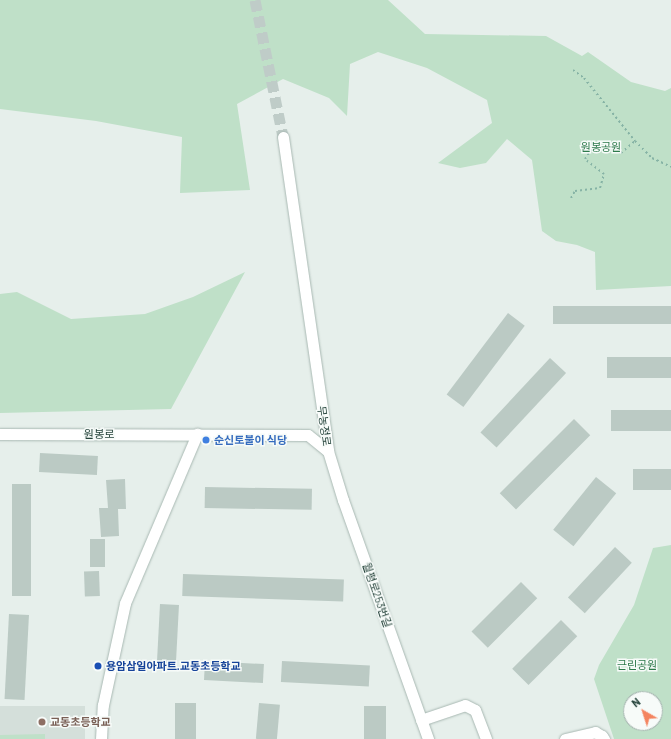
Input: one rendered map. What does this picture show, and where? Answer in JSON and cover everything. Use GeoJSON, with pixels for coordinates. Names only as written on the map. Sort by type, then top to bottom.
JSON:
{"type":"FeatureCollection","features":[{"type":"Feature","properties":{"kind":"street","name":"무농정로"},"geometry":{"type":"LineString","coordinates":[[283,137],[328,451]]}},
{"type":"Feature","properties":{"kind":"street","name":"원봉로"},"geometry":{"type":"LineString","coordinates":[[0,434],[197,434]]}},
{"type":"Feature","properties":{"kind":"street","name":"무농정로"},"geometry":{"type":"LineString","coordinates":[[197,434],[308,436],[328,451]]}},
{"type":"Feature","properties":{"kind":"street"},"geometry":{"type":"LineString","coordinates":[[101,739],[103,705],[125,603],[197,434]]}},
{"type":"Feature","properties":{"kind":"street","name":"월평로253번길"},"geometry":{"type":"LineString","coordinates":[[328,451],[343,500],[428,739]]}},
{"type":"Feature","properties":{"kind":"street"},"geometry":{"type":"LineString","coordinates":[[421,720],[465,705],[475,710],[486,739]]}},
{"type":"Feature","properties":{"kind":"street"},"geometry":{"type":"LineString","coordinates":[[565,739],[595,732],[604,739]]}},
{"type":"Feature","properties":{"kind":"path"},"geometry":{"type":"LineString","coordinates":[[573,70],[584,78],[635,141],[652,158],[671,167]]}},
{"type":"Feature","properties":{"kind":"path"},"geometry":{"type":"LineString","coordinates":[[571,198],[575,191],[600,188],[604,174],[585,159],[595,144],[621,153],[635,141]]}},
{"type":"Feature","properties":{"kind":"shaded area","name":"교동초등학교"},"geometry":{"type":"Polygon","coordinates":[[[0,706],[85,706],[85,739],[0,739],[0,706]]]}},
{"type":"Feature","properties":{"kind":"green space","name":"원봉공원"},"geometry":{"type":"Polygon","coordinates":[[[0,0],[388,0],[425,34],[546,36],[582,56],[588,52],[631,82],[665,91],[671,88],[671,286],[596,290],[595,252],[577,245],[556,241],[542,231],[532,160],[507,139],[486,163],[460,168],[438,163],[492,123],[487,100],[427,68],[378,52],[350,64],[347,116],[329,98],[283,79],[237,104],[250,190],[180,193],[182,137],[96,121],[0,109],[0,0]]]}},
{"type":"Feature","properties":{"kind":"green space"},"geometry":{"type":"Polygon","coordinates":[[[245,272],[171,409],[0,413],[0,294],[17,292],[71,319],[145,314],[193,297],[245,272]]]}},
{"type":"Feature","properties":{"kind":"green space","name":"근린공원"},"geometry":{"type":"Polygon","coordinates":[[[671,545],[671,739],[614,739],[594,679],[599,665],[634,605],[653,548],[671,545]]]}},
{"type":"Feature","properties":{"kind":"green space"},"geometry":{"type":"Polygon","coordinates":[[[45,734],[45,739],[0,739],[0,735],[45,734]]]}},
{"type":"Feature","properties":{"kind":"building"},"geometry":{"type":"Polygon","coordinates":[[[553,306],[671,306],[671,324],[553,324],[553,306]]]}},
{"type":"Feature","properties":{"kind":"building"},"geometry":{"type":"Polygon","coordinates":[[[508,313],[525,326],[463,407],[447,394],[508,313]]]}},
{"type":"Feature","properties":{"kind":"building"},"geometry":{"type":"Polygon","coordinates":[[[607,357],[671,357],[671,378],[607,378],[607,357]]]}},
{"type":"Feature","properties":{"kind":"building"},"geometry":{"type":"Polygon","coordinates":[[[550,358],[566,373],[497,448],[480,433],[550,358]]]}},
{"type":"Feature","properties":{"kind":"building"},"geometry":{"type":"Polygon","coordinates":[[[611,410],[671,410],[671,431],[611,431],[611,410]]]}},
{"type":"Feature","properties":{"kind":"building"},"geometry":{"type":"Polygon","coordinates":[[[574,419],[590,435],[516,510],[500,493],[574,419]]]}},
{"type":"Feature","properties":{"kind":"building"},"geometry":{"type":"Polygon","coordinates":[[[40,453],[98,456],[97,475],[39,472],[40,453]]]}},
{"type":"Feature","properties":{"kind":"building"},"geometry":{"type":"Polygon","coordinates":[[[633,469],[671,469],[671,490],[633,490],[633,469]]]}},
{"type":"Feature","properties":{"kind":"building"},"geometry":{"type":"Polygon","coordinates":[[[596,477],[616,493],[573,546],[553,530],[596,477]]]}},
{"type":"Feature","properties":{"kind":"building"},"geometry":{"type":"Polygon","coordinates":[[[125,479],[126,509],[118,509],[119,536],[101,537],[99,508],[108,508],[106,480],[125,479]]]}},
{"type":"Feature","properties":{"kind":"building"},"geometry":{"type":"Polygon","coordinates":[[[12,484],[31,484],[31,596],[12,596],[12,484]]]}},
{"type":"Feature","properties":{"kind":"building"},"geometry":{"type":"Polygon","coordinates":[[[205,487],[312,489],[312,510],[205,508],[205,487]]]}},
{"type":"Feature","properties":{"kind":"building"},"geometry":{"type":"Polygon","coordinates":[[[90,539],[105,539],[105,567],[90,567],[90,539]]]}},
{"type":"Feature","properties":{"kind":"building"},"geometry":{"type":"Polygon","coordinates":[[[615,547],[632,563],[585,613],[568,597],[615,547]]]}},
{"type":"Feature","properties":{"kind":"building"},"geometry":{"type":"Polygon","coordinates":[[[99,571],[100,596],[85,597],[84,572],[99,571]]]}},
{"type":"Feature","properties":{"kind":"building"},"geometry":{"type":"Polygon","coordinates":[[[183,574],[344,580],[343,602],[182,596],[183,574]]]}},
{"type":"Feature","properties":{"kind":"building"},"geometry":{"type":"Polygon","coordinates":[[[521,582],[537,598],[488,648],[472,631],[521,582]]]}},
{"type":"Feature","properties":{"kind":"building"},"geometry":{"type":"Polygon","coordinates":[[[160,604],[179,605],[176,664],[157,663],[160,604]]]}},
{"type":"Feature","properties":{"kind":"building"},"geometry":{"type":"Polygon","coordinates":[[[9,614],[29,615],[25,700],[5,699],[9,614]]]}},
{"type":"Feature","properties":{"kind":"building"},"geometry":{"type":"Polygon","coordinates":[[[561,620],[577,636],[528,685],[512,669],[561,620]]]}},
{"type":"Feature","properties":{"kind":"building"},"geometry":{"type":"Polygon","coordinates":[[[205,661],[264,664],[263,683],[204,680],[205,661]]]}},
{"type":"Feature","properties":{"kind":"building"},"geometry":{"type":"Polygon","coordinates":[[[282,661],[370,666],[369,687],[281,682],[282,661]]]}},
{"type":"Feature","properties":{"kind":"building"},"geometry":{"type":"Polygon","coordinates":[[[175,703],[196,703],[196,739],[175,739],[175,703]]]}},
{"type":"Feature","properties":{"kind":"building"},"geometry":{"type":"Polygon","coordinates":[[[259,703],[280,705],[277,739],[256,739],[259,703]]]}},
{"type":"Feature","properties":{"kind":"building"},"geometry":{"type":"Polygon","coordinates":[[[364,706],[386,706],[386,739],[364,739],[364,706]]]}},
{"type":"Feature","properties":{"kind":"tunnel"},"geometry":{"type":"LineString","coordinates":[[255,0],[283,137]]}},
{"type":"Feature","properties":{"kind":"place","name":"순신토불이 식당"},"geometry":{"type":"Point","coordinates":[206,440]}},
{"type":"Feature","properties":{"kind":"place","name":"용암삼일아파트.교동초등학교"},"geometry":{"type":"Point","coordinates":[98,666]}},
{"type":"Feature","properties":{"kind":"place","name":"교동초등학교"},"geometry":{"type":"Point","coordinates":[42,722]}}]}
